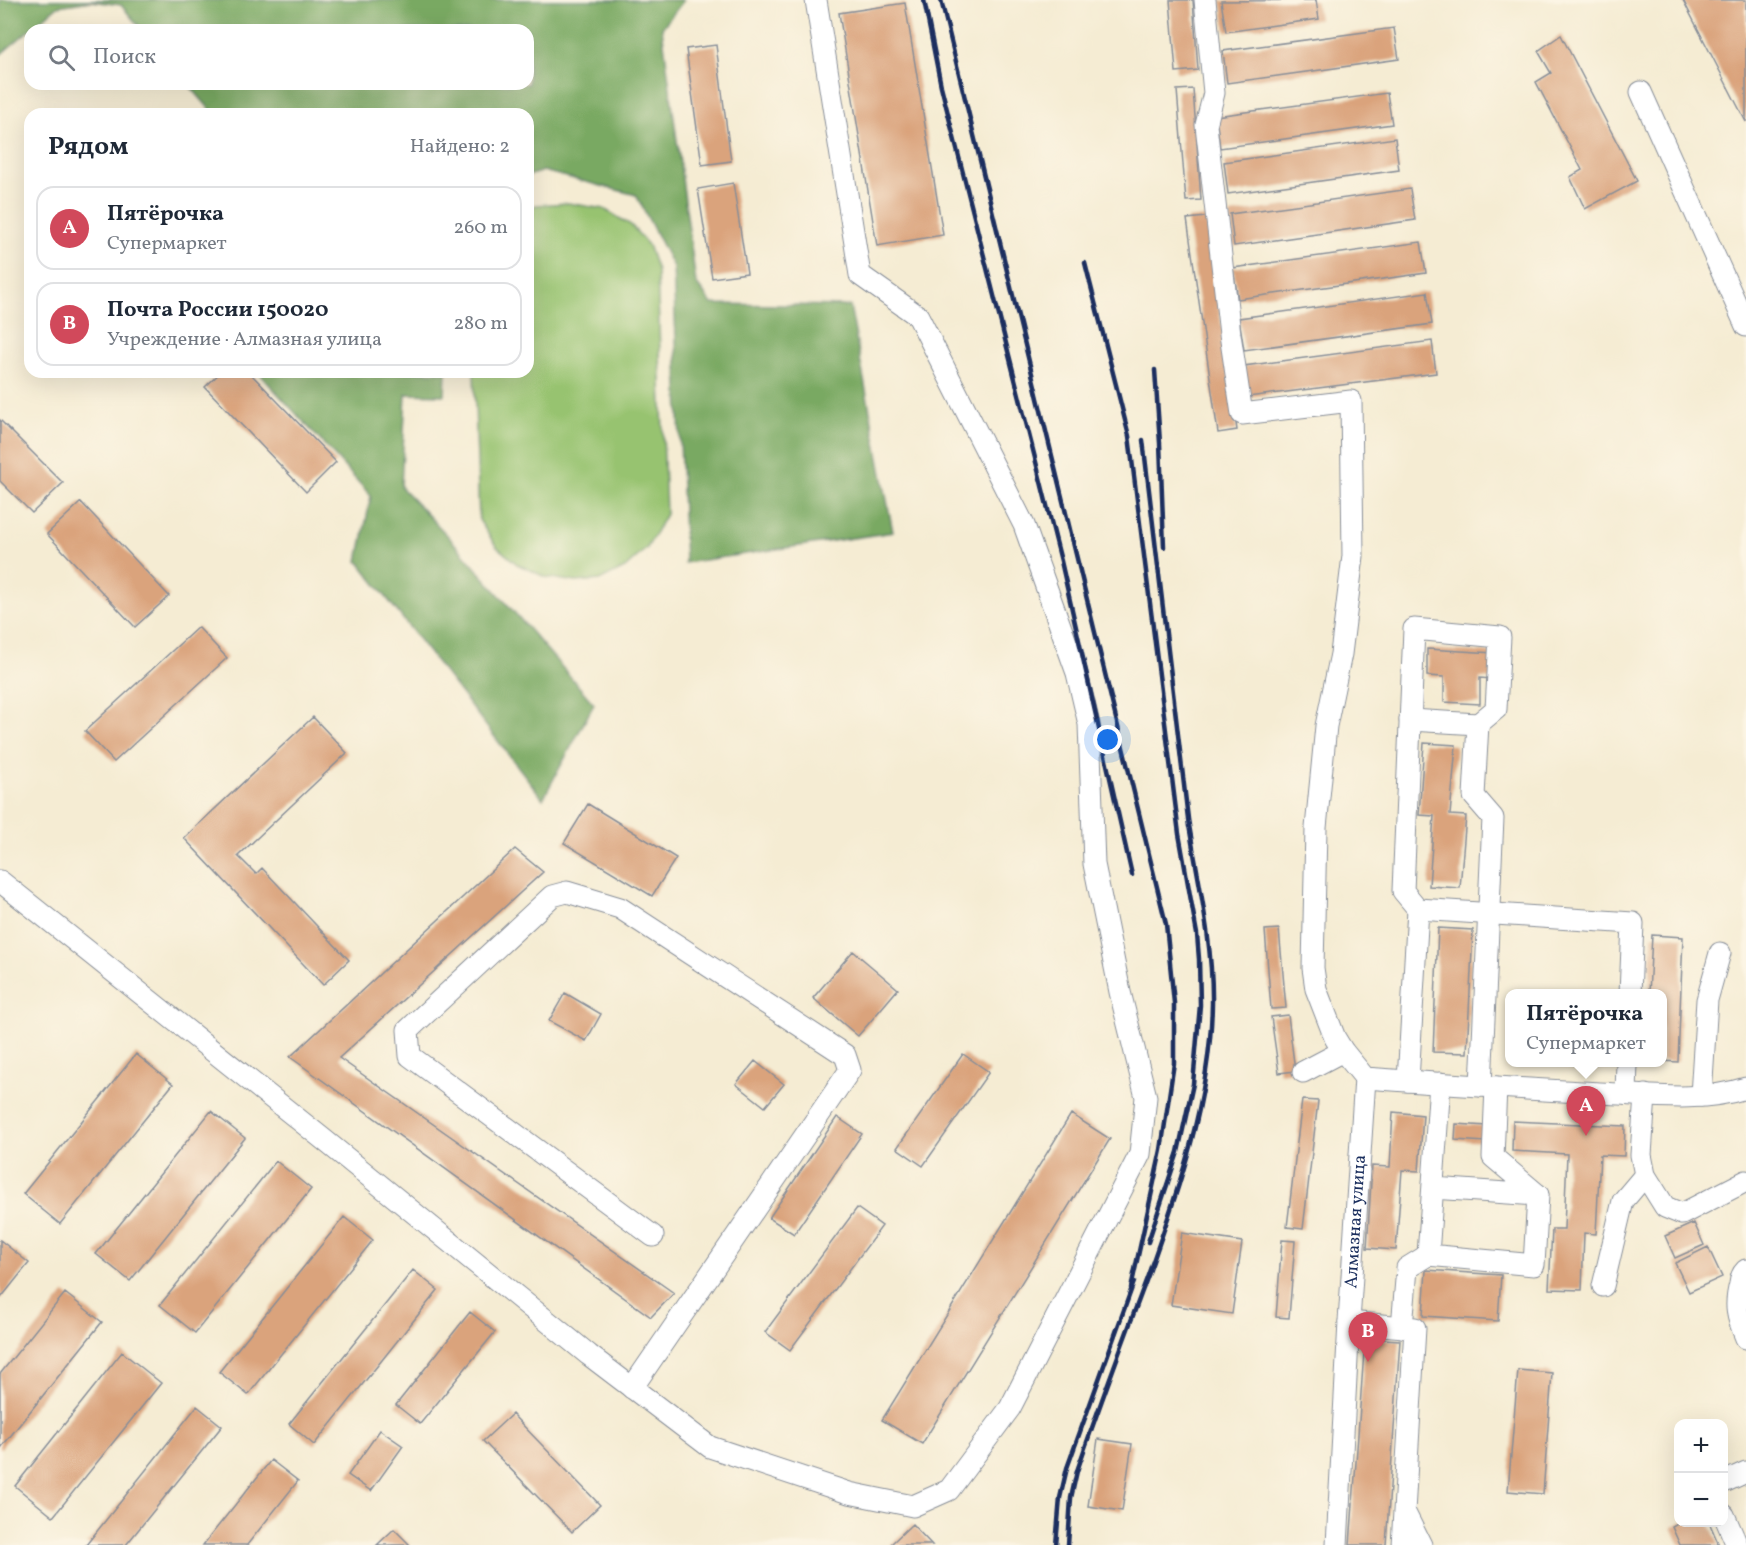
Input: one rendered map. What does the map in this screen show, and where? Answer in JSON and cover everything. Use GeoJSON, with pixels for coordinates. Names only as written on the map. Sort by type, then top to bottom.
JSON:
{"type":"FeatureCollection","features":[{"type":"Feature","properties":{"kind":"street"},"geometry":{"type":"LineString","coordinates":[[0,881],[632,1388],[710,1447],[849,1493],[913,1506],[949,1490],[1011,1408],[1140,1154],[1146,1096],[1120,992],[1094,864],[1089,724],[1077,673],[1023,525],[918,316],[860,275],[816,0]]}},
{"type":"Feature","properties":{"kind":"street"},"geometry":{"type":"LineString","coordinates":[[1205,0],[1214,93],[1206,125],[1230,334],[1242,414],[1351,401],[1353,556],[1341,654],[1326,726],[1316,828],[1313,968],[1316,989],[1325,1016],[1343,1051],[1365,1078],[1635,1095],[1701,1096],[1746,1088]]}},
{"type":"Feature","properties":{"kind":"street"},"geometry":{"type":"LineString","coordinates":[[1641,92],[1746,326]]}},
{"type":"Feature","properties":{"kind":"street"},"geometry":{"type":"LineString","coordinates":[[1408,1081],[1418,909],[1403,891],[1410,720],[1414,629],[1500,637],[1496,709],[1478,724],[1410,720]]}},
{"type":"Feature","properties":{"kind":"street"},"geometry":{"type":"LineString","coordinates":[[1478,724],[1474,796],[1493,818],[1488,914],[1488,1087],[1493,1157],[1538,1196]]}},
{"type":"Feature","properties":{"kind":"street"},"geometry":{"type":"LineString","coordinates":[[632,1388],[850,1070],[845,1054],[620,908],[567,892],[552,896],[408,1030],[410,1056],[653,1236]]}},
{"type":"Feature","properties":{"kind":"street"},"geometry":{"type":"LineString","coordinates":[[1418,909],[1634,923],[1630,989]]}},
{"type":"Feature","properties":{"kind":"street"},"geometry":{"type":"LineString","coordinates":[[1701,1096],[1707,1000],[1720,953]]}},
{"type":"Feature","properties":{"kind":"street"},"geometry":{"type":"LineString","coordinates":[[1303,1072],[1343,1051]]}},
{"type":"Feature","properties":{"kind":"street"},"geometry":{"type":"LineString","coordinates":[[1628,1067],[1635,1095],[1645,1175],[1665,1207],[1682,1214],[1746,1182]]}},
{"type":"Feature","properties":{"kind":"street","name":"Алмазная улица"},"geometry":{"type":"LineString","coordinates":[[1337,1545],[1348,1322],[1365,1078]]}},
{"type":"Feature","properties":{"kind":"street"},"geometry":{"type":"LineString","coordinates":[[1428,1255],[1440,1083]]}},
{"type":"Feature","properties":{"kind":"street"},"geometry":{"type":"LineString","coordinates":[[1603,1286],[1623,1201],[1645,1175]]}},
{"type":"Feature","properties":{"kind":"street"},"geometry":{"type":"LineString","coordinates":[[1432,1188],[1538,1196]]}},
{"type":"Feature","properties":{"kind":"street"},"geometry":{"type":"LineString","coordinates":[[1402,1327],[1407,1268],[1428,1255],[1534,1265],[1538,1196]]}},
{"type":"Feature","properties":{"kind":"street"},"geometry":{"type":"LineString","coordinates":[[1746,1270],[1742,1274],[1736,1300],[1737,1318],[1746,1338]]}},
{"type":"Feature","properties":{"kind":"street"},"geometry":{"type":"LineString","coordinates":[[1348,1322],[1415,1328],[1402,1545]]}},
{"type":"Feature","properties":{"kind":"street"},"geometry":{"type":"LineString","coordinates":[[1728,1480],[1746,1472]]}},
{"type":"Feature","properties":{"kind":"street"},"geometry":{"type":"LineString","coordinates":[[1404,1512],[1420,1545]]}},
{"type":"Feature","properties":{"kind":"street"},"geometry":{"type":"LineString","coordinates":[[1728,1524],[1737,1545]]}},
{"type":"Feature","properties":{"kind":"green space"},"geometry":{"type":"Polygon","coordinates":[[[0,0],[684,0],[662,28],[696,283],[712,304],[850,306],[893,532],[685,563],[673,267],[636,195],[543,171],[534,174],[534,108],[209,108],[193,90],[534,90],[534,24],[137,24],[121,5],[91,1],[58,6],[37,24],[24,24],[24,35],[0,55],[0,0]]]}},
{"type":"Feature","properties":{"kind":"green space"},"geometry":{"type":"Polygon","coordinates":[[[568,203],[604,209],[631,225],[648,245],[657,271],[666,514],[647,548],[625,568],[601,580],[576,582],[545,577],[517,564],[496,546],[479,520],[474,378],[534,378],[534,206],[568,203]]]}},
{"type":"Feature","properties":{"kind":"green space"},"geometry":{"type":"Polygon","coordinates":[[[263,378],[446,378],[445,395],[406,394],[401,487],[448,536],[594,704],[543,799],[358,561],[371,496],[263,378]]]}},
{"type":"Feature","properties":{"kind":"building"},"geometry":{"type":"Polygon","coordinates":[[[1170,0],[1193,0],[1198,70],[1176,72],[1170,0]]]}},
{"type":"Feature","properties":{"kind":"building"},"geometry":{"type":"Polygon","coordinates":[[[1316,0],[1319,19],[1226,32],[1221,1],[1316,0]]]}},
{"type":"Feature","properties":{"kind":"building"},"geometry":{"type":"Polygon","coordinates":[[[1683,0],[1746,0],[1746,122],[1683,0]]]}},
{"type":"Feature","properties":{"kind":"building"},"geometry":{"type":"Polygon","coordinates":[[[905,3],[943,235],[877,246],[839,13],[905,3]]]}},
{"type":"Feature","properties":{"kind":"building"},"geometry":{"type":"Polygon","coordinates":[[[1394,28],[1399,59],[1227,83],[1223,51],[1394,28]]]}},
{"type":"Feature","properties":{"kind":"building"},"geometry":{"type":"Polygon","coordinates":[[[1561,35],[1637,181],[1585,209],[1570,177],[1582,170],[1536,82],[1551,73],[1538,51],[1561,35]]]}},
{"type":"Feature","properties":{"kind":"building"},"geometry":{"type":"Polygon","coordinates":[[[716,45],[731,161],[702,165],[686,49],[716,45]]]}},
{"type":"Feature","properties":{"kind":"building"},"geometry":{"type":"Polygon","coordinates":[[[1193,89],[1201,200],[1186,201],[1177,90],[1193,89]]]}},
{"type":"Feature","properties":{"kind":"building"},"geometry":{"type":"Polygon","coordinates":[[[1387,93],[1392,124],[1220,148],[1216,116],[1387,93]]]}},
{"type":"Feature","properties":{"kind":"building"},"geometry":{"type":"Polygon","coordinates":[[[1395,138],[1399,170],[1228,194],[1224,162],[1395,138]]]}},
{"type":"Feature","properties":{"kind":"building"},"geometry":{"type":"Polygon","coordinates":[[[733,183],[747,273],[712,278],[698,189],[733,183]]]}},
{"type":"Feature","properties":{"kind":"building"},"geometry":{"type":"Polygon","coordinates":[[[1410,189],[1415,220],[1234,246],[1230,214],[1410,189]]]}},
{"type":"Feature","properties":{"kind":"building"},"geometry":{"type":"Polygon","coordinates":[[[1206,217],[1237,430],[1218,433],[1187,219],[1206,217]]]}},
{"type":"Feature","properties":{"kind":"building"},"geometry":{"type":"Polygon","coordinates":[[[1421,242],[1426,273],[1238,299],[1233,268],[1421,242]]]}},
{"type":"Feature","properties":{"kind":"building"},"geometry":{"type":"Polygon","coordinates":[[[1427,292],[1432,324],[1244,350],[1239,318],[1427,292]]]}},
{"type":"Feature","properties":{"kind":"building"},"geometry":{"type":"Polygon","coordinates":[[[1432,341],[1436,373],[1248,397],[1244,366],[1432,341]]]}},
{"type":"Feature","properties":{"kind":"building"},"geometry":{"type":"Polygon","coordinates":[[[215,378],[255,378],[336,462],[306,492],[205,387],[215,378]]]}},
{"type":"Feature","properties":{"kind":"building"},"geometry":{"type":"Polygon","coordinates":[[[0,420],[63,483],[32,513],[0,481],[0,420]]]}},
{"type":"Feature","properties":{"kind":"building"},"geometry":{"type":"Polygon","coordinates":[[[81,502],[169,596],[135,627],[47,534],[81,502]]]}},
{"type":"Feature","properties":{"kind":"building"},"geometry":{"type":"Polygon","coordinates":[[[198,627],[227,658],[114,762],[85,731],[198,627]]]}},
{"type":"Feature","properties":{"kind":"building"},"geometry":{"type":"Polygon","coordinates":[[[1427,649],[1494,653],[1492,679],[1480,678],[1480,704],[1444,702],[1444,677],[1427,676],[1427,649]]]}},
{"type":"Feature","properties":{"kind":"building"},"geometry":{"type":"Polygon","coordinates":[[[313,717],[347,753],[238,856],[256,874],[262,868],[349,960],[323,985],[184,838],[313,717]]]}},
{"type":"Feature","properties":{"kind":"building"},"geometry":{"type":"Polygon","coordinates":[[[1424,743],[1456,745],[1450,815],[1466,816],[1460,888],[1429,886],[1434,816],[1419,815],[1424,743]]]}},
{"type":"Feature","properties":{"kind":"building"},"geometry":{"type":"Polygon","coordinates":[[[588,804],[676,858],[652,896],[564,843],[588,804]]]}},
{"type":"Feature","properties":{"kind":"building"},"geometry":{"type":"Polygon","coordinates":[[[515,849],[543,872],[339,1058],[674,1293],[651,1317],[290,1057],[515,849]]]}},
{"type":"Feature","properties":{"kind":"building"},"geometry":{"type":"Polygon","coordinates":[[[1438,928],[1473,930],[1467,1053],[1433,1052],[1438,928]]]}},
{"type":"Feature","properties":{"kind":"building"},"geometry":{"type":"Polygon","coordinates":[[[1279,929],[1286,1008],[1271,1009],[1265,930],[1279,929]]]}},
{"type":"Feature","properties":{"kind":"building"},"geometry":{"type":"Polygon","coordinates":[[[1652,935],[1683,937],[1678,1062],[1667,1061],[1667,989],[1649,989],[1652,935]]]}},
{"type":"Feature","properties":{"kind":"building"},"geometry":{"type":"Polygon","coordinates":[[[853,951],[898,989],[858,1036],[813,998],[853,951]]]}},
{"type":"Feature","properties":{"kind":"building"},"geometry":{"type":"Polygon","coordinates":[[[565,993],[601,1014],[586,1041],[549,1021],[565,993]]]}},
{"type":"Feature","properties":{"kind":"building"},"geometry":{"type":"Polygon","coordinates":[[[1288,1015],[1295,1071],[1279,1073],[1271,1017],[1288,1015]]]}},
{"type":"Feature","properties":{"kind":"building"},"geometry":{"type":"Polygon","coordinates":[[[136,1054],[173,1084],[60,1224],[23,1194],[136,1054]]]}},
{"type":"Feature","properties":{"kind":"building"},"geometry":{"type":"Polygon","coordinates":[[[963,1054],[989,1072],[923,1166],[897,1148],[963,1054]]]}},
{"type":"Feature","properties":{"kind":"building"},"geometry":{"type":"Polygon","coordinates":[[[755,1061],[784,1084],[765,1107],[736,1084],[755,1061]]]}},
{"type":"Feature","properties":{"kind":"building"},"geometry":{"type":"Polygon","coordinates":[[[1302,1100],[1318,1101],[1303,1229],[1287,1227],[1302,1100]]]}},
{"type":"Feature","properties":{"kind":"building"},"geometry":{"type":"Polygon","coordinates":[[[211,1111],[245,1138],[130,1281],[96,1254],[211,1111]]]}},
{"type":"Feature","properties":{"kind":"building"},"geometry":{"type":"Polygon","coordinates":[[[1393,1112],[1423,1115],[1419,1171],[1402,1170],[1396,1250],[1367,1248],[1372,1166],[1390,1167],[1393,1112]]]}},
{"type":"Feature","properties":{"kind":"building"},"geometry":{"type":"Polygon","coordinates":[[[1071,1114],[1110,1139],[922,1444],[882,1420],[1071,1114]]]}},
{"type":"Feature","properties":{"kind":"building"},"geometry":{"type":"Polygon","coordinates":[[[837,1117],[862,1134],[794,1234],[769,1218],[837,1117]]]}},
{"type":"Feature","properties":{"kind":"building"},"geometry":{"type":"Polygon","coordinates":[[[1513,1121],[1625,1126],[1624,1156],[1600,1155],[1596,1234],[1584,1233],[1582,1290],[1549,1289],[1552,1229],[1564,1229],[1567,1154],[1512,1151],[1513,1121]]]}},
{"type":"Feature","properties":{"kind":"building"},"geometry":{"type":"Polygon","coordinates":[[[1456,1124],[1487,1126],[1486,1142],[1455,1140],[1456,1124]]]}},
{"type":"Feature","properties":{"kind":"building"},"geometry":{"type":"Polygon","coordinates":[[[276,1161],[311,1189],[195,1333],[160,1305],[276,1161]]]}},
{"type":"Feature","properties":{"kind":"building"},"geometry":{"type":"Polygon","coordinates":[[[857,1208],[882,1226],[790,1350],[765,1332],[857,1208]]]}},
{"type":"Feature","properties":{"kind":"building"},"geometry":{"type":"Polygon","coordinates":[[[344,1217],[373,1240],[248,1395],[219,1372],[344,1217]]]}},
{"type":"Feature","properties":{"kind":"building"},"geometry":{"type":"Polygon","coordinates":[[[1694,1223],[1704,1245],[1675,1258],[1665,1236],[1694,1223]]]}},
{"type":"Feature","properties":{"kind":"building"},"geometry":{"type":"Polygon","coordinates":[[[1182,1233],[1242,1242],[1232,1314],[1171,1305],[1182,1233]]]}},
{"type":"Feature","properties":{"kind":"building"},"geometry":{"type":"Polygon","coordinates":[[[0,1240],[29,1263],[0,1299],[0,1240]]]}},
{"type":"Feature","properties":{"kind":"building"},"geometry":{"type":"Polygon","coordinates":[[[1282,1240],[1295,1241],[1289,1318],[1276,1317],[1282,1240]]]}},
{"type":"Feature","properties":{"kind":"building"},"geometry":{"type":"Polygon","coordinates":[[[1708,1247],[1722,1277],[1689,1292],[1675,1263],[1708,1247]]]}},
{"type":"Feature","properties":{"kind":"building"},"geometry":{"type":"Polygon","coordinates":[[[413,1270],[438,1290],[314,1445],[289,1424],[413,1270]]]}},
{"type":"Feature","properties":{"kind":"building"},"geometry":{"type":"Polygon","coordinates":[[[1426,1270],[1501,1275],[1498,1321],[1423,1316],[1426,1270]]]}},
{"type":"Feature","properties":{"kind":"building"},"geometry":{"type":"Polygon","coordinates":[[[65,1293],[102,1322],[0,1449],[0,1374],[65,1293]]]}},
{"type":"Feature","properties":{"kind":"building"},"geometry":{"type":"Polygon","coordinates":[[[470,1312],[495,1332],[420,1424],[396,1405],[470,1312]]]}},
{"type":"Feature","properties":{"kind":"building"},"geometry":{"type":"Polygon","coordinates":[[[1365,1338],[1400,1340],[1386,1545],[1350,1545],[1365,1338]]]}},
{"type":"Feature","properties":{"kind":"building"},"geometry":{"type":"Polygon","coordinates":[[[122,1352],[161,1383],[53,1517],[15,1486],[122,1352]]]}},
{"type":"Feature","properties":{"kind":"building"},"geometry":{"type":"Polygon","coordinates":[[[1518,1370],[1552,1373],[1543,1494],[1508,1491],[1518,1370]]]}},
{"type":"Feature","properties":{"kind":"building"},"geometry":{"type":"Polygon","coordinates":[[[197,1406],[222,1426],[126,1545],[86,1545],[197,1406]]]}},
{"type":"Feature","properties":{"kind":"building"},"geometry":{"type":"Polygon","coordinates":[[[512,1414],[600,1505],[572,1532],[483,1441],[512,1414]]]}},
{"type":"Feature","properties":{"kind":"building"},"geometry":{"type":"Polygon","coordinates":[[[380,1430],[403,1446],[371,1491],[348,1475],[380,1430]]]}},
{"type":"Feature","properties":{"kind":"building"},"geometry":{"type":"Polygon","coordinates":[[[1098,1439],[1132,1444],[1122,1511],[1088,1506],[1098,1439]]]}},
{"type":"Feature","properties":{"kind":"building"},"geometry":{"type":"Polygon","coordinates":[[[271,1460],[298,1481],[247,1545],[203,1545],[271,1460]]]}},
{"type":"Feature","properties":{"kind":"building"},"geometry":{"type":"Polygon","coordinates":[[[912,1524],[932,1545],[890,1545],[912,1524]]]}},
{"type":"Feature","properties":{"kind":"building"},"geometry":{"type":"Polygon","coordinates":[[[1672,1527],[1711,1527],[1719,1545],[1680,1545],[1672,1527]]]}},
{"type":"Feature","properties":{"kind":"building"},"geometry":{"type":"Polygon","coordinates":[[[394,1529],[410,1545],[377,1545],[394,1529]]]}},
{"type":"Feature","properties":{"kind":"railway"},"geometry":{"type":"LineString","coordinates":[[924,0],[941,86],[1061,561],[1132,875]]}},
{"type":"Feature","properties":{"kind":"railway"},"geometry":{"type":"LineString","coordinates":[[941,0],[1166,924],[1174,1003],[1174,1063],[1161,1150],[1131,1288]]}},
{"type":"Feature","properties":{"kind":"railway"},"geometry":{"type":"LineString","coordinates":[[1085,263],[1129,436],[1179,834],[1197,934],[1199,959],[1200,1005],[1193,1084],[1178,1152],[1148,1242]]}},
{"type":"Feature","properties":{"kind":"railway"},"geometry":{"type":"LineString","coordinates":[[1155,370],[1164,547]]}},
{"type":"Feature","properties":{"kind":"railway"},"geometry":{"type":"LineString","coordinates":[[1143,440],[1189,827]]}},
{"type":"Feature","properties":{"kind":"railway"},"geometry":{"type":"LineString","coordinates":[[1068,1545],[1071,1498],[1077,1471],[1181,1178],[1206,1075],[1212,981],[1204,911],[1188,819]]}},
{"type":"Feature","properties":{"kind":"railway"},"geometry":{"type":"LineString","coordinates":[[1056,1545],[1060,1498],[1067,1468],[1134,1282]]}},
{"type":"Feature","properties":{"kind":"place","name":"Пятёрочка"},"geometry":{"type":"Point","coordinates":[1586,1136]}},
{"type":"Feature","properties":{"kind":"place","name":"Почта России 150020"},"geometry":{"type":"Point","coordinates":[1368,1362]}}]}
